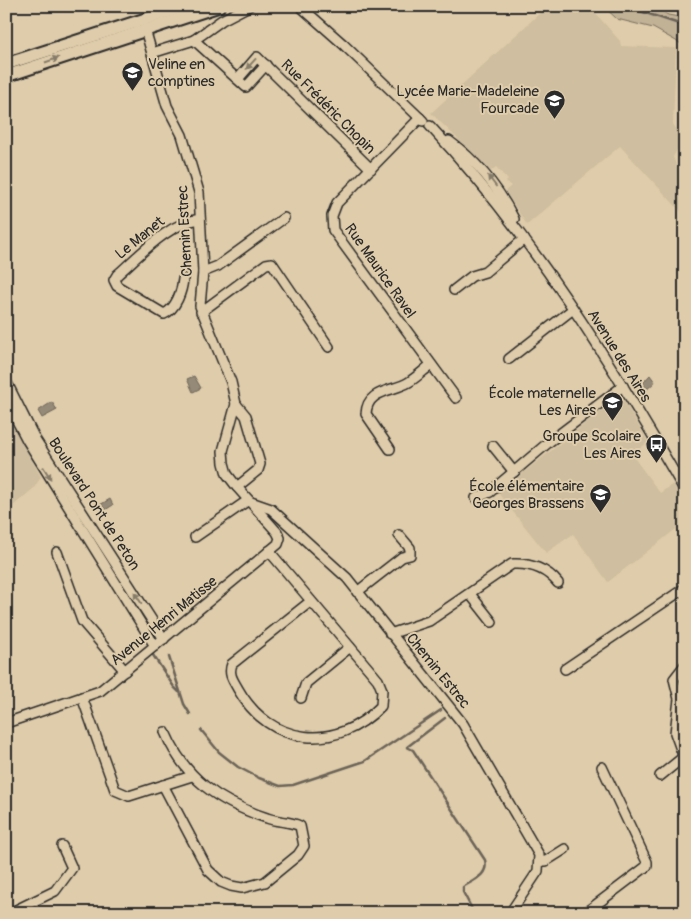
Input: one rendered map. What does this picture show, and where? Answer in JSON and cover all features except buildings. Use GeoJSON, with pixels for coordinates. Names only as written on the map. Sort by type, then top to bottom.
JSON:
{"type":"FeatureCollection","features":[{"type":"Feature","properties":{"kind":"main road"},"geometry":{"type":"LineString","coordinates":[[6,64],[186,6]]}},
{"type":"Feature","properties":{"kind":"main road"},"geometry":{"type":"LineString","coordinates":[[6,76],[219,6]]}},
{"type":"Feature","properties":{"kind":"street"},"geometry":{"type":"LineString","coordinates":[[152,53],[196,42],[222,20],[250,6]]}},
{"type":"Feature","properties":{"kind":"street","name":"Avenue des Aires"},"geometry":{"type":"LineString","coordinates":[[300,6],[430,126],[470,169],[524,239],[573,309],[623,386],[685,491]]}},
{"type":"Feature","properties":{"kind":"street","name":"Chemin Estrec"},"geometry":{"type":"LineString","coordinates":[[145,29],[167,106],[182,135],[199,192],[203,272],[201,312],[231,382],[236,404],[246,416],[260,464],[258,470],[237,487]]}},
{"type":"Feature","properties":{"kind":"street","name":"Rue Frédéric Chopin"},"geometry":{"type":"LineString","coordinates":[[196,42],[238,79],[257,57],[371,169]]}},
{"type":"Feature","properties":{"kind":"street","name":"Rue Maurice Ravel"},"geometry":{"type":"LineString","coordinates":[[420,118],[337,203],[332,216],[333,230],[456,398]]}},
{"type":"Feature","properties":{"kind":"street"},"geometry":{"type":"LineString","coordinates":[[203,272],[218,266],[284,218]]}},
{"type":"Feature","properties":{"kind":"street","name":"Le Manet"},"geometry":{"type":"LineString","coordinates":[[183,279],[182,290],[170,312],[164,314],[116,286],[114,280],[117,275],[175,227],[186,221],[200,219]]}},
{"type":"Feature","properties":{"kind":"street"},"geometry":{"type":"LineString","coordinates":[[454,290],[472,276],[485,272],[524,239]]}},
{"type":"Feature","properties":{"kind":"street"},"geometry":{"type":"LineString","coordinates":[[201,312],[266,264],[272,263],[329,347]]}},
{"type":"Feature","properties":{"kind":"street"},"geometry":{"type":"LineString","coordinates":[[509,359],[573,309]]}},
{"type":"Feature","properties":{"kind":"street"},"geometry":{"type":"LineString","coordinates":[[390,449],[366,414],[369,401],[381,392],[408,383],[431,365]]}},
{"type":"Feature","properties":{"kind":"street","name":"Boulevard Pont de Peton"},"geometry":{"type":"LineString","coordinates":[[6,381],[36,439],[164,638]]}},
{"type":"Feature","properties":{"kind":"street"},"geometry":{"type":"LineString","coordinates":[[476,498],[490,492],[623,386]]}},
{"type":"Feature","properties":{"kind":"street","name":"Boulevard Pont de Peton"},"geometry":{"type":"LineString","coordinates":[[6,400],[27,440],[155,646]]}},
{"type":"Feature","properties":{"kind":"street","name":"Chemin Estrec"},"geometry":{"type":"LineString","coordinates":[[236,404],[223,451],[227,474],[248,501],[271,509],[347,578],[463,724],[536,849],[540,861]]}},
{"type":"Feature","properties":{"kind":"street"},"geometry":{"type":"LineString","coordinates":[[493,446],[514,472]]}},
{"type":"Feature","properties":{"kind":"street"},"geometry":{"type":"LineString","coordinates":[[196,537],[248,501]]}},
{"type":"Feature","properties":{"kind":"street","name":"Avenue Henri Matisse"},"geometry":{"type":"LineString","coordinates":[[6,723],[100,691],[278,544],[280,538],[277,532],[248,501]]}},
{"type":"Feature","properties":{"kind":"street"},"geometry":{"type":"LineString","coordinates":[[357,592],[402,557],[410,555],[410,548],[400,535]]}},
{"type":"Feature","properties":{"kind":"street"},"geometry":{"type":"LineString","coordinates":[[269,551],[378,680],[383,699],[381,706],[353,729],[324,736],[295,735],[272,725],[244,699],[231,677],[230,670],[232,664],[311,601]]}},
{"type":"Feature","properties":{"kind":"street"},"geometry":{"type":"LineString","coordinates":[[57,552],[82,621],[125,671]]}},
{"type":"Feature","properties":{"kind":"street"},"geometry":{"type":"LineString","coordinates":[[390,634],[429,621],[512,564],[523,564],[549,572],[558,583]]}},
{"type":"Feature","properties":{"kind":"street"},"geometry":{"type":"LineString","coordinates":[[565,668],[685,588]]}},
{"type":"Feature","properties":{"kind":"street"},"geometry":{"type":"LineString","coordinates":[[470,594],[492,622]]}},
{"type":"Feature","properties":{"kind":"street"},"geometry":{"type":"LineString","coordinates":[[301,698],[306,683],[350,647]]}},
{"type":"Feature","properties":{"kind":"street"},"geometry":{"type":"LineString","coordinates":[[660,776],[681,759],[683,755],[675,733],[679,699],[674,679],[685,665]]}},
{"type":"Feature","properties":{"kind":"street"},"geometry":{"type":"LineString","coordinates":[[82,697],[115,790],[129,796],[192,776]]}},
{"type":"Feature","properties":{"kind":"street"},"geometry":{"type":"LineString","coordinates":[[163,785],[208,870],[221,882],[242,888],[254,886],[274,875],[301,851],[304,846],[300,826],[247,812],[206,788],[192,776],[171,746],[165,732]]}},
{"type":"Feature","properties":{"kind":"street"},"geometry":{"type":"LineString","coordinates":[[585,913],[647,866],[647,862],[602,768]]}},
{"type":"Feature","properties":{"kind":"street"},"geometry":{"type":"LineString","coordinates":[[10,913],[58,889],[72,868],[62,846]]}},
{"type":"Feature","properties":{"kind":"street"},"geometry":{"type":"LineString","coordinates":[[510,913],[532,882],[540,861],[546,861],[565,849]]}},
{"type":"Feature","properties":{"kind":"shaded area","name":"Lycée Marie-Madeleine Fourcade"},"geometry":{"type":"Polygon","coordinates":[[[535,6],[589,6],[620,41],[621,46],[676,48],[673,124],[679,133],[679,146],[673,157],[685,188],[685,216],[620,146],[527,225],[505,191],[511,186],[506,182],[508,180],[496,167],[491,171],[431,113],[541,12],[535,6]]]}},
{"type":"Feature","properties":{"kind":"shaded area"},"geometry":{"type":"Polygon","coordinates":[[[603,6],[653,6],[668,15],[685,18],[685,46],[653,28],[617,19],[603,6]]]}},
{"type":"Feature","properties":{"kind":"shaded area"},"geometry":{"type":"Polygon","coordinates":[[[650,375],[655,382],[644,392],[639,387],[650,375]]]}},
{"type":"Feature","properties":{"kind":"shaded area"},"geometry":{"type":"Polygon","coordinates":[[[194,376],[201,388],[193,392],[187,379],[194,376]]]}},
{"type":"Feature","properties":{"kind":"shaded area","name":"École élémentaire Georges Brassens"},"geometry":{"type":"Polygon","coordinates":[[[616,399],[624,401],[648,442],[632,455],[660,493],[673,484],[685,505],[685,522],[608,582],[573,534],[546,553],[498,493],[616,399]]]}},
{"type":"Feature","properties":{"kind":"shaded area"},"geometry":{"type":"Polygon","coordinates":[[[52,402],[57,410],[42,418],[38,411],[52,402]]]}},
{"type":"Feature","properties":{"kind":"shaded area"},"geometry":{"type":"Polygon","coordinates":[[[6,414],[41,477],[34,488],[6,512],[6,414]]]}},
{"type":"Feature","properties":{"kind":"shaded area"},"geometry":{"type":"Polygon","coordinates":[[[110,499],[113,505],[102,512],[98,506],[110,499]]]}},
{"type":"Feature","properties":{"kind":"waterway"},"geometry":{"type":"LineString","coordinates":[[625,6],[685,26]]}},
{"type":"Feature","properties":{"kind":"waterway"},"geometry":{"type":"LineString","coordinates":[[153,655],[179,692]]}},
{"type":"Feature","properties":{"kind":"waterway"},"geometry":{"type":"LineString","coordinates":[[169,657],[184,704],[190,714]]}},
{"type":"Feature","properties":{"kind":"waterway"},"geometry":{"type":"LineString","coordinates":[[201,730],[219,752],[238,767],[280,786],[293,785],[365,761],[441,710]]}},
{"type":"Feature","properties":{"kind":"waterway"},"geometry":{"type":"LineString","coordinates":[[445,718],[407,747],[413,750],[485,860],[486,865],[483,873],[463,887],[463,892],[474,913]]}},
{"type":"Feature","properties":{"kind":"place","name":"Veline en comptines"},"geometry":{"type":"Point","coordinates":[132,92]}},
{"type":"Feature","properties":{"kind":"place","name":"Lycée Marie-Madeleine Fourcade"},"geometry":{"type":"Point","coordinates":[555,119]}},
{"type":"Feature","properties":{"kind":"place","name":"École maternelle Les Aires"},"geometry":{"type":"Point","coordinates":[612,421]}},
{"type":"Feature","properties":{"kind":"place","name":"Groupe Scolaire Les Aires"},"geometry":{"type":"Point","coordinates":[657,464]}},
{"type":"Feature","properties":{"kind":"place","name":"École élémentaire Georges Brassens"},"geometry":{"type":"Point","coordinates":[600,514]}}]}
